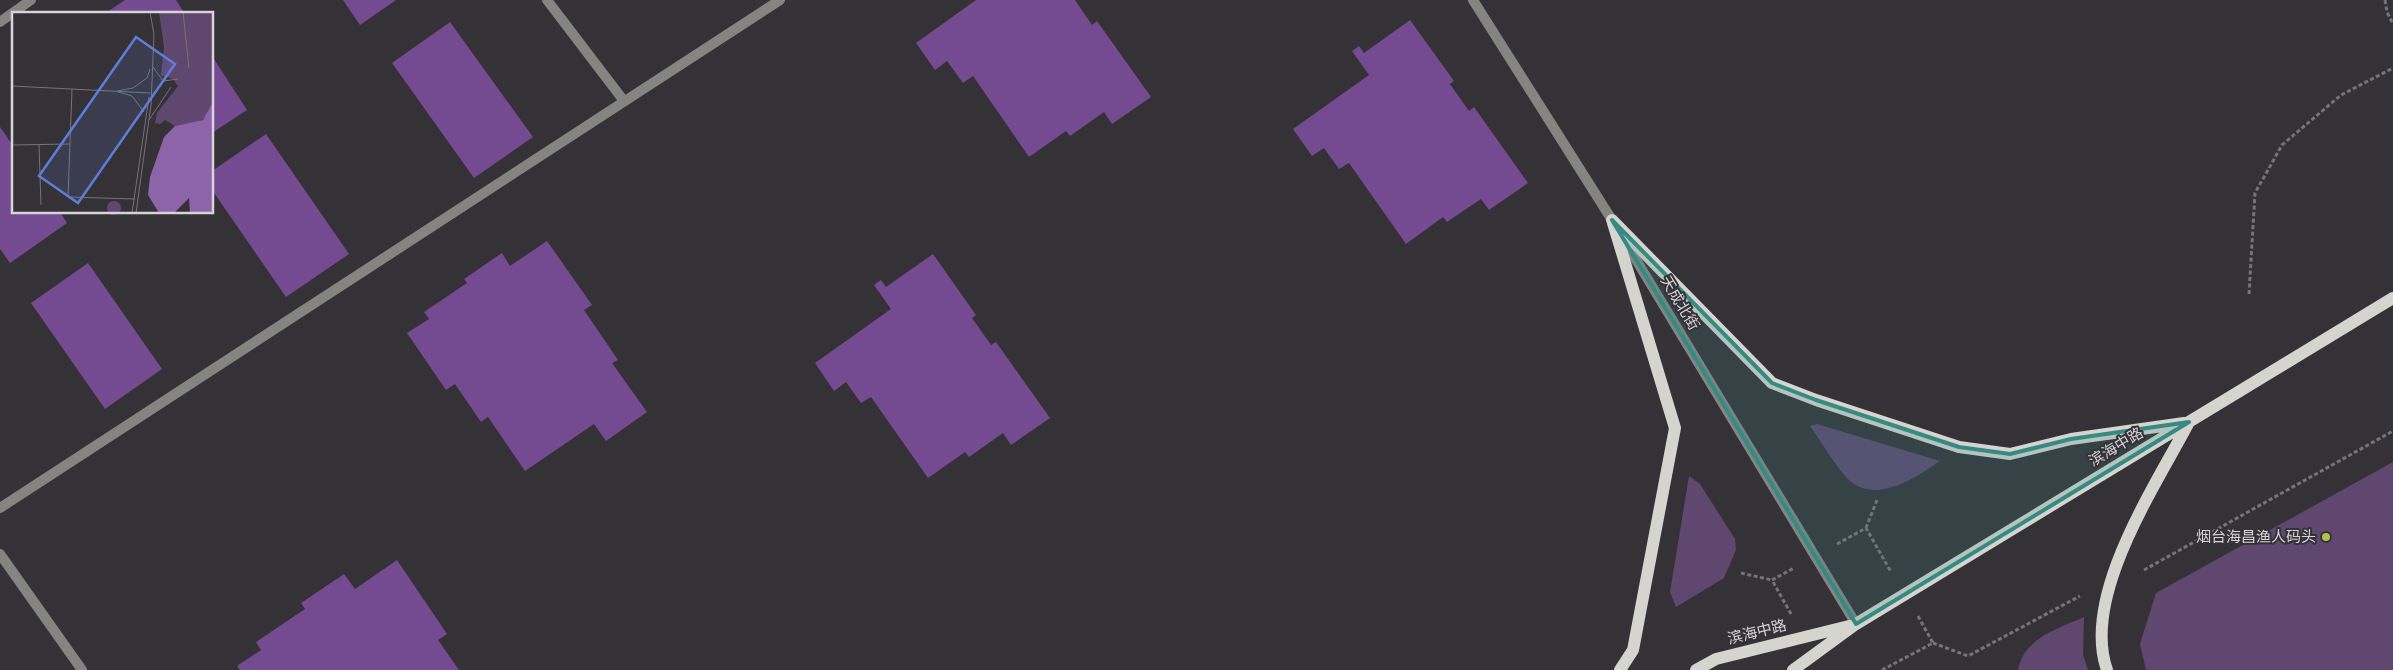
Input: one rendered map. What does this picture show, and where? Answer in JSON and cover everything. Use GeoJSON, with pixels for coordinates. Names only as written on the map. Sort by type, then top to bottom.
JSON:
{"type":"FeatureCollection","features":[{"type":"Feature","properties":{"kind":"main road"},"geometry":{"type":"LineString","coordinates":[[1612,220],[1772,383],[1816,400],[1959,447],[2010,454],[2072,439],[2189,422]]}},
{"type":"Feature","properties":{"kind":"main road"},"geometry":{"type":"LineString","coordinates":[[1612,220],[1675,428],[1633,650],[1620,670]]}},
{"type":"Feature","properties":{"kind":"main road","name":"滨海中路"},"geometry":{"type":"LineString","coordinates":[[1792,670],[1856,624],[2393,298]]}},
{"type":"Feature","properties":{"kind":"main road"},"geometry":{"type":"LineString","coordinates":[[2107,670],[2102,626],[2109,581],[2138,517],[2189,422]]}},
{"type":"Feature","properties":{"kind":"main road","name":"滨海中路"},"geometry":{"type":"LineString","coordinates":[[1696,670],[1716,659],[1856,624]]}},
{"type":"Feature","properties":{"kind":"street"},"geometry":{"type":"LineString","coordinates":[[14,12],[31,0]]}},
{"type":"Feature","properties":{"kind":"street"},"geometry":{"type":"LineString","coordinates":[[547,0],[624,102]]}},
{"type":"Feature","properties":{"kind":"street"},"geometry":{"type":"LineString","coordinates":[[0,508],[780,0]]}},
{"type":"Feature","properties":{"kind":"street","name":"天成北街"},"geometry":{"type":"LineString","coordinates":[[1473,0],[1612,220],[1856,624]]}},
{"type":"Feature","properties":{"kind":"street"},"geometry":{"type":"LineString","coordinates":[[0,22],[12,13]]}},
{"type":"Feature","properties":{"kind":"street"},"geometry":{"type":"LineString","coordinates":[[0,554],[82,670]]}},
{"type":"Feature","properties":{"kind":"path"},"geometry":{"type":"LineString","coordinates":[[2385,0],[2387,12],[2393,24]]}},
{"type":"Feature","properties":{"kind":"path"},"geometry":{"type":"LineString","coordinates":[[2249,294],[2255,193],[2282,145],[2341,96],[2393,68]]}},
{"type":"Feature","properties":{"kind":"path"},"geometry":{"type":"LineString","coordinates":[[1933,643],[1968,656],[2109,581],[2137,574],[2393,431]]}},
{"type":"Feature","properties":{"kind":"path"},"geometry":{"type":"LineString","coordinates":[[1866,528],[1877,500]]}},
{"type":"Feature","properties":{"kind":"path"},"geometry":{"type":"LineString","coordinates":[[1740,573],[1772,580]]}},
{"type":"Feature","properties":{"kind":"highlighted area"},"geometry":{"type":"Polygon","coordinates":[[[1612,220],[1772,383],[1816,400],[1959,447],[2010,454],[2071,439],[2189,422],[1856,624],[1612,220]]]}},
{"type":"Feature","properties":{"kind":"shaded area"},"geometry":{"type":"Polygon","coordinates":[[[1817,424],[1940,461],[1919,475],[1894,487],[1869,490],[1857,486],[1841,471],[1810,426],[1817,424]]]}},
{"type":"Feature","properties":{"kind":"shaded area","name":"烟台海昌渔人码头"},"geometry":{"type":"Polygon","coordinates":[[[2393,462],[2393,670],[2146,670],[2140,644],[2156,593],[2393,462]]]}},
{"type":"Feature","properties":{"kind":"shaded area"},"geometry":{"type":"Polygon","coordinates":[[[1689,476],[1700,484],[1735,539],[1736,550],[1724,578],[1676,607],[1670,592],[1689,476]]]}},
{"type":"Feature","properties":{"kind":"shaded area"},"geometry":{"type":"Polygon","coordinates":[[[2084,617],[2083,655],[2088,670],[2018,670],[2021,659],[2034,642],[2084,617]]]}},
{"type":"Feature","properties":{"kind":"building"},"geometry":{"type":"Polygon","coordinates":[[[125,0],[176,0],[184,12],[107,12],[125,0]]]}},
{"type":"Feature","properties":{"kind":"building"},"geometry":{"type":"Polygon","coordinates":[[[343,0],[396,0],[360,25],[343,0]]]}},
{"type":"Feature","properties":{"kind":"building"},"geometry":{"type":"Polygon","coordinates":[[[976,0],[1075,0],[1092,25],[1097,21],[1151,97],[1112,124],[1104,112],[1070,136],[1066,131],[1029,157],[973,76],[963,83],[947,61],[935,70],[916,43],[976,0]]]}},
{"type":"Feature","properties":{"kind":"building"},"geometry":{"type":"Polygon","coordinates":[[[1410,20],[1454,81],[1450,84],[1469,111],[1474,107],[1528,183],[1489,210],[1481,199],[1447,222],[1443,217],[1406,244],[1349,163],[1339,169],[1324,148],[1312,156],[1293,129],[1369,75],[1352,51],[1359,46],[1364,53],[1410,20]]]}},
{"type":"Feature","properties":{"kind":"building"},"geometry":{"type":"Polygon","coordinates":[[[450,22],[533,137],[474,178],[392,63],[450,22]]]}},
{"type":"Feature","properties":{"kind":"building"},"geometry":{"type":"Polygon","coordinates":[[[214,59],[247,110],[214,132],[214,59]]]}},
{"type":"Feature","properties":{"kind":"building"},"geometry":{"type":"Polygon","coordinates":[[[0,127],[12,144],[12,214],[61,214],[67,223],[10,263],[0,249],[0,127]]]}},
{"type":"Feature","properties":{"kind":"building"},"geometry":{"type":"Polygon","coordinates":[[[266,134],[349,254],[286,297],[214,193],[214,170],[266,134]]]}},
{"type":"Feature","properties":{"kind":"building"},"geometry":{"type":"Polygon","coordinates":[[[547,241],[592,305],[584,310],[618,360],[612,363],[647,412],[606,441],[594,424],[525,471],[488,417],[481,422],[455,384],[446,390],[407,333],[429,319],[424,312],[467,283],[464,279],[502,253],[510,266],[547,241]]]}},
{"type":"Feature","properties":{"kind":"building"},"geometry":{"type":"Polygon","coordinates":[[[933,254],[976,315],[972,318],[991,345],[996,342],[1050,418],[1011,445],[1003,433],[969,457],[965,452],[928,478],[871,397],[861,403],[846,382],[834,391],[815,363],[891,309],[874,285],[881,280],[886,287],[933,254]]]}},
{"type":"Feature","properties":{"kind":"building"},"geometry":{"type":"Polygon","coordinates":[[[88,263],[162,369],[105,409],[31,303],[88,263]]]}},
{"type":"Feature","properties":{"kind":"building"},"geometry":{"type":"Polygon","coordinates":[[[397,560],[447,634],[438,640],[459,670],[240,670],[237,666],[261,650],[256,642],[305,609],[301,603],[344,574],[355,589],[397,560]]]}},
{"type":"Feature","properties":{"kind":"place","name":"烟台海昌渔人码头"},"geometry":{"type":"Point","coordinates":[2326,537]}}]}
